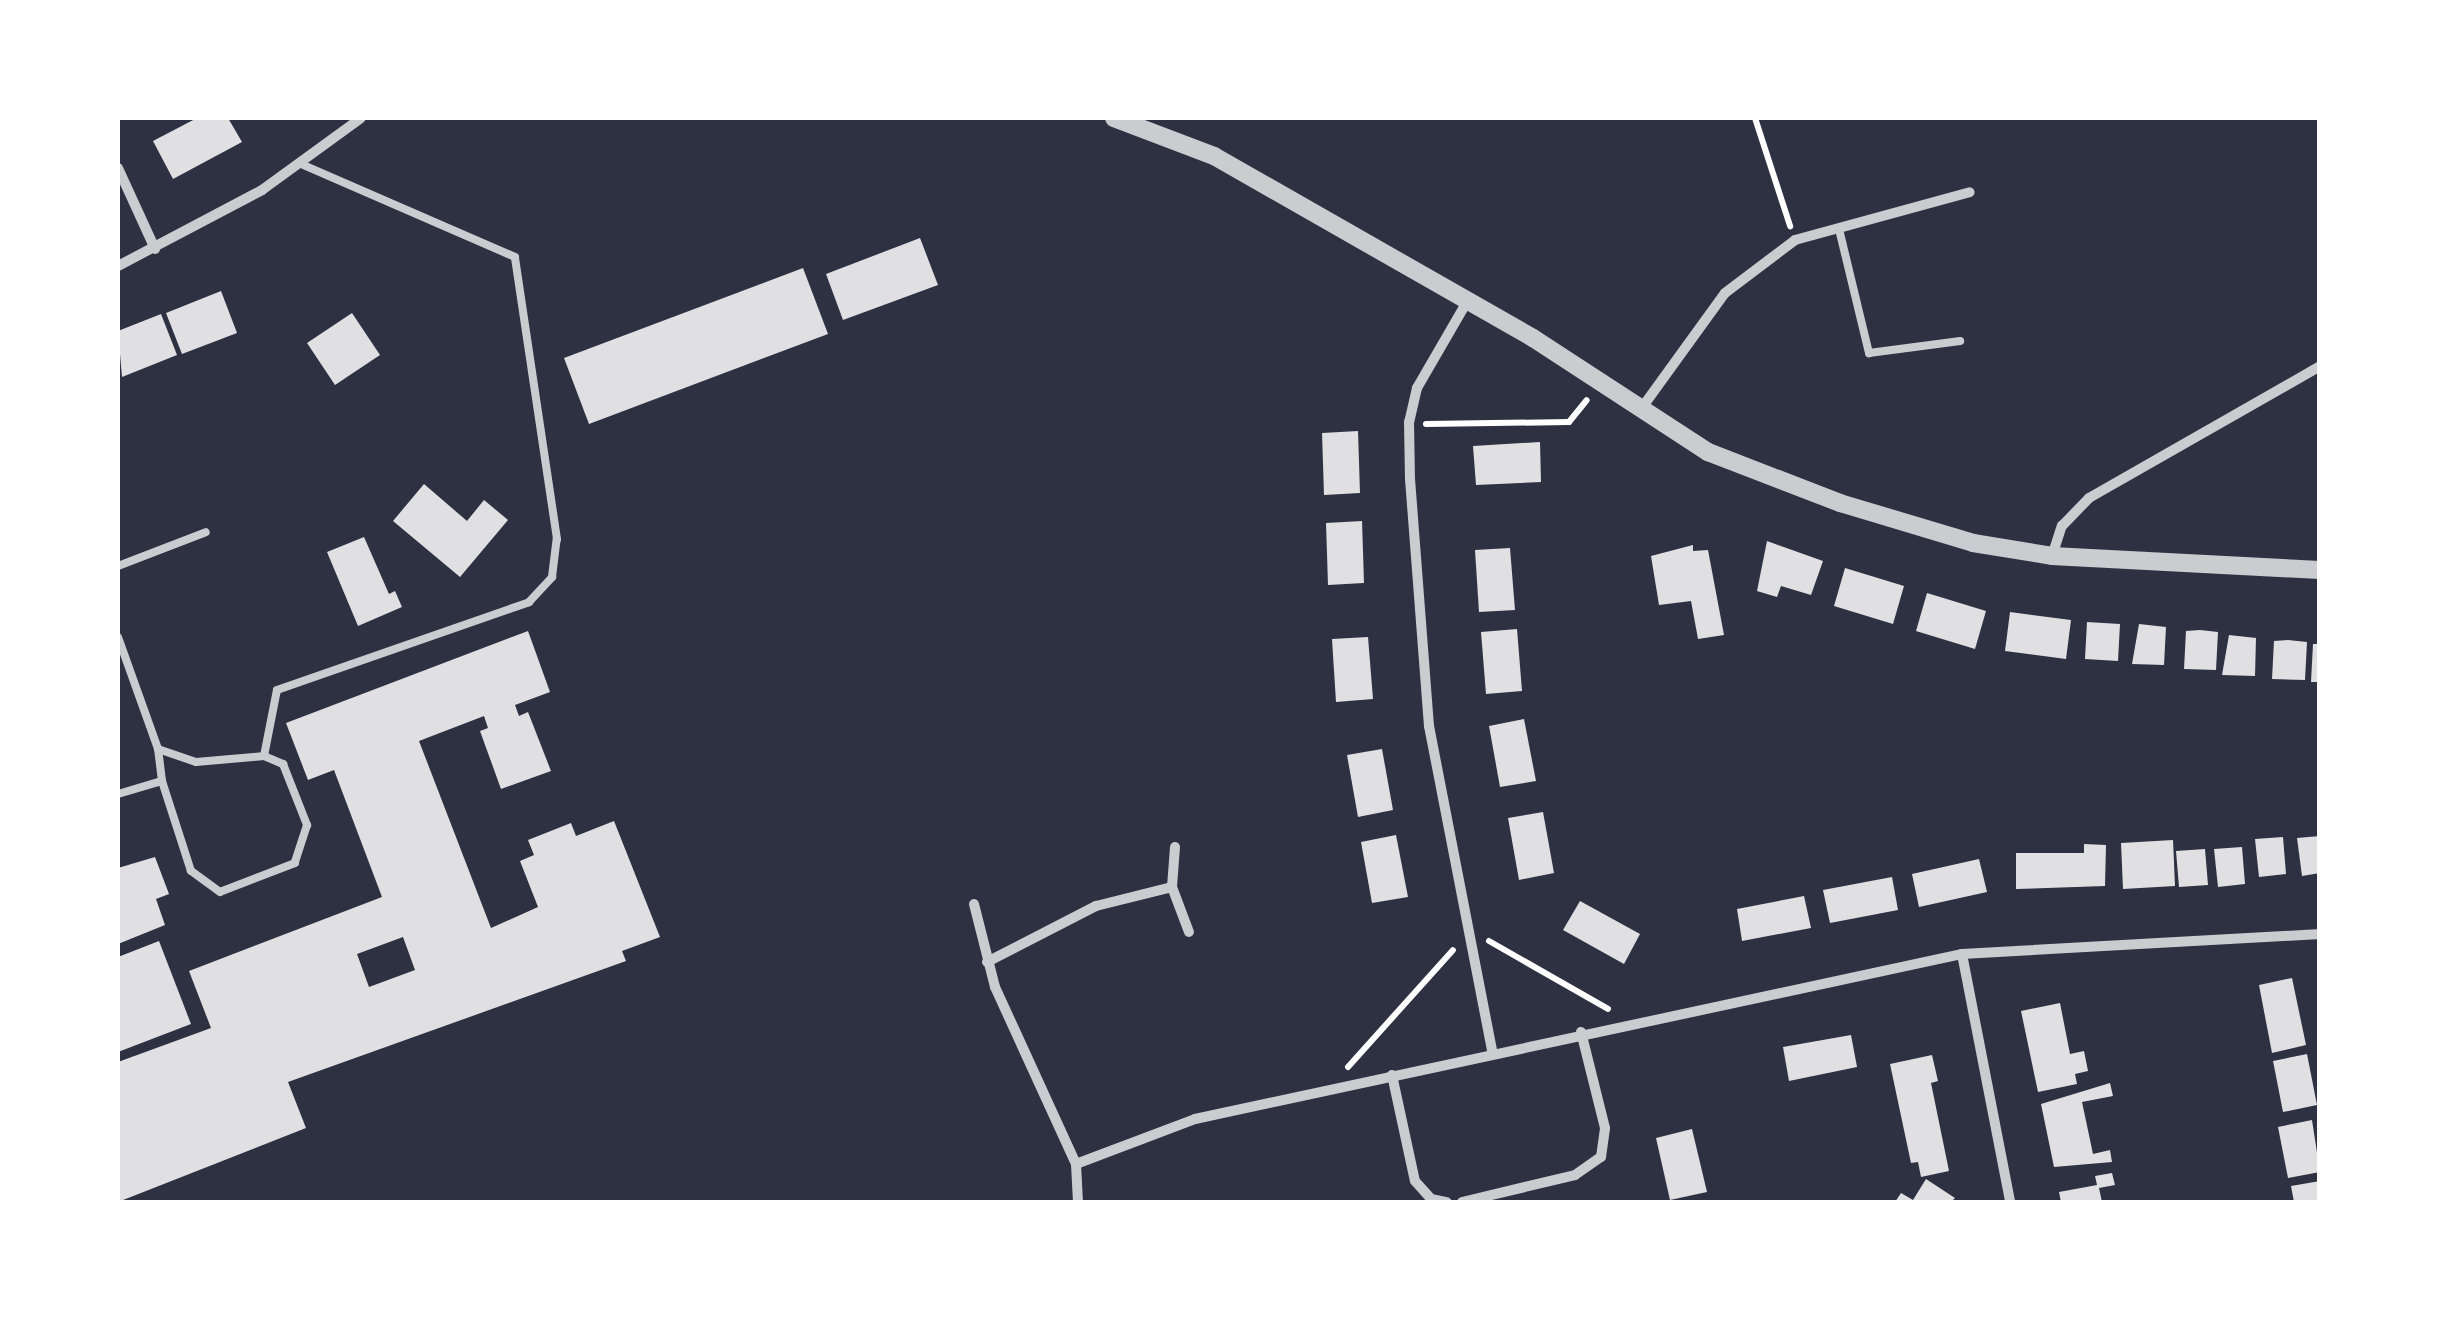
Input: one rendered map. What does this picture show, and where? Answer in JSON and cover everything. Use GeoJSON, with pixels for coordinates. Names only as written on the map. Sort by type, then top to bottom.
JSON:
{"type":"FeatureCollection","features":[{"type":"Feature","properties":{"kind":"street"},"geometry":{"type":"LineString","coordinates":[[118,266],[155,249],[301,164],[361,118]]}},
{"type":"Feature","properties":{"kind":"street"},"geometry":{"type":"LineString","coordinates":[[1114,118],[1214,156],[1468,300],[1708,452],[1840,504],[1973,543],[2052,556],[2320,570]]}},
{"type":"Feature","properties":{"kind":"street"},"geometry":{"type":"LineString","coordinates":[[118,168],[155,249]]}},
{"type":"Feature","properties":{"kind":"street"},"geometry":{"type":"LineString","coordinates":[[1641,410],[1725,293],[1795,240],[1970,192]]}},
{"type":"Feature","properties":{"kind":"street"},"geometry":{"type":"LineString","coordinates":[[1468,300],[1416,388],[1409,422],[1422,666],[1492,1050]]}},
{"type":"Feature","properties":{"kind":"street"},"geometry":{"type":"LineString","coordinates":[[2052,556],[2062,526],[2089,498],[2320,366]]}},
{"type":"Feature","properties":{"kind":"street"},"geometry":{"type":"LineString","coordinates":[[1175,848],[1172,887],[1189,932]]}},
{"type":"Feature","properties":{"kind":"street"},"geometry":{"type":"LineString","coordinates":[[986,962],[1096,906],[1172,887]]}},
{"type":"Feature","properties":{"kind":"street"},"geometry":{"type":"LineString","coordinates":[[974,904],[986,962],[1076,1164],[1078,1202]]}},
{"type":"Feature","properties":{"kind":"street"},"geometry":{"type":"LineString","coordinates":[[1076,1164],[1195,1119],[1492,1050],[1962,954],[2320,934]]}},
{"type":"Feature","properties":{"kind":"street"},"geometry":{"type":"LineString","coordinates":[[1962,954],[2010,1202]]}},
{"type":"Feature","properties":{"kind":"street"},"geometry":{"type":"LineString","coordinates":[[1462,1202],[1575,1175],[1602,1157],[1605,1128],[1582,1032]]}},
{"type":"Feature","properties":{"kind":"street"},"geometry":{"type":"LineString","coordinates":[[1392,1075],[1415,1180],[1430,1200],[1448,1202]]}},
{"type":"Feature","properties":{"kind":"lane"},"geometry":{"type":"LineString","coordinates":[[264,756],[278,690],[529,602],[552,578],[557,539],[515,257],[301,164]]}},
{"type":"Feature","properties":{"kind":"lane"},"geometry":{"type":"LineString","coordinates":[[1839,229],[1869,353],[1960,341]]}},
{"type":"Feature","properties":{"kind":"lane"},"geometry":{"type":"LineString","coordinates":[[118,566],[206,532]]}},
{"type":"Feature","properties":{"kind":"lane"},"geometry":{"type":"LineString","coordinates":[[118,637],[158,749],[162,782],[191,871],[220,892],[295,863],[307,825],[283,764],[264,756],[196,762],[158,749]]}},
{"type":"Feature","properties":{"kind":"lane"},"geometry":{"type":"LineString","coordinates":[[118,794],[162,782]]}},
{"type":"Feature","properties":{"kind":"path"},"geometry":{"type":"LineString","coordinates":[[1755,118],[1795,240]]}},
{"type":"Feature","properties":{"kind":"path"},"geometry":{"type":"LineString","coordinates":[[1409,422],[1463,429],[1569,422],[1601,383]]}},
{"type":"Feature","properties":{"kind":"path"},"geometry":{"type":"LineString","coordinates":[[1327,1090],[1452,950],[1470,944],[1488,940],[1598,1004]]}},
{"type":"Feature","properties":{"kind":"building"},"geometry":{"type":"Polygon","coordinates":[[[197,118],[228,118],[242,142],[173,179],[153,141],[197,118]]]}},
{"type":"Feature","properties":{"kind":"building"},"geometry":{"type":"Polygon","coordinates":[[[920,238],[938,285],[843,320],[826,274],[920,238]]]}},
{"type":"Feature","properties":{"kind":"building"},"geometry":{"type":"Polygon","coordinates":[[[803,268],[828,334],[589,424],[564,358],[803,268]]]}},
{"type":"Feature","properties":{"kind":"building"},"geometry":{"type":"Polygon","coordinates":[[[221,291],[237,333],[182,354],[166,313],[221,291]]]}},
{"type":"Feature","properties":{"kind":"building"},"geometry":{"type":"Polygon","coordinates":[[[352,313],[380,355],[335,385],[307,343],[352,313]]]}},
{"type":"Feature","properties":{"kind":"building"},"geometry":{"type":"Polygon","coordinates":[[[161,314],[177,355],[122,377],[118,331],[161,314]]]}},
{"type":"Feature","properties":{"kind":"building"},"geometry":{"type":"Polygon","coordinates":[[[1358,431],[1360,493],[1324,495],[1322,433],[1358,431]]]}},
{"type":"Feature","properties":{"kind":"building"},"geometry":{"type":"Polygon","coordinates":[[[1540,442],[1541,482],[1476,485],[1473,446],[1540,442]]]}},
{"type":"Feature","properties":{"kind":"building"},"geometry":{"type":"Polygon","coordinates":[[[424,484],[467,521],[484,500],[508,520],[460,577],[393,521],[424,484]]]}},
{"type":"Feature","properties":{"kind":"building"},"geometry":{"type":"Polygon","coordinates":[[[1362,521],[1364,583],[1328,585],[1326,523],[1362,521]]]}},
{"type":"Feature","properties":{"kind":"building"},"geometry":{"type":"Polygon","coordinates":[[[364,537],[389,594],[395,591],[402,607],[358,626],[327,552],[364,537]]]}},
{"type":"Feature","properties":{"kind":"building"},"geometry":{"type":"Polygon","coordinates":[[[1767,541],[1823,561],[1811,595],[1781,586],[1777,597],[1757,591],[1767,541]]]}},
{"type":"Feature","properties":{"kind":"building"},"geometry":{"type":"Polygon","coordinates":[[[1693,545],[1693,551],[1708,550],[1724,635],[1698,639],[1691,601],[1659,605],[1651,556],[1693,545]]]}},
{"type":"Feature","properties":{"kind":"building"},"geometry":{"type":"Polygon","coordinates":[[[1510,548],[1515,610],[1479,612],[1475,550],[1510,548]]]}},
{"type":"Feature","properties":{"kind":"building"},"geometry":{"type":"Polygon","coordinates":[[[1845,568],[1904,586],[1893,624],[1834,606],[1845,568]]]}},
{"type":"Feature","properties":{"kind":"building"},"geometry":{"type":"Polygon","coordinates":[[[1927,593],[1986,611],[1975,649],[1916,631],[1927,593]]]}},
{"type":"Feature","properties":{"kind":"building"},"geometry":{"type":"Polygon","coordinates":[[[2010,612],[2071,620],[2066,659],[2005,651],[2010,612]]]}},
{"type":"Feature","properties":{"kind":"building"},"geometry":{"type":"Polygon","coordinates":[[[2087,622],[2120,624],[2118,661],[2085,659],[2087,622]]]}},
{"type":"Feature","properties":{"kind":"building"},"geometry":{"type":"Polygon","coordinates":[[[2139,624],[2166,627],[2164,665],[2132,664],[2139,624]]]}},
{"type":"Feature","properties":{"kind":"building"},"geometry":{"type":"Polygon","coordinates":[[[1517,629],[1522,691],[1486,694],[1481,632],[1517,629]]]}},
{"type":"Feature","properties":{"kind":"building"},"geometry":{"type":"Polygon","coordinates":[[[528,631],[550,692],[515,705],[519,716],[528,712],[551,771],[501,789],[480,731],[488,728],[484,716],[419,741],[491,928],[538,907],[520,861],[534,855],[528,840],[571,823],[576,836],[614,821],[660,937],[622,951],[626,961],[288,1082],[306,1128],[118,1202],[118,1062],[211,1028],[189,971],[382,897],[334,770],[308,780],[286,723],[528,631]],[[403,937],[357,954],[369,987],[415,970],[403,937]]]}},
{"type":"Feature","properties":{"kind":"building"},"geometry":{"type":"Polygon","coordinates":[[[2186,631],[2218,632],[2216,670],[2184,669],[2186,631]]]}},
{"type":"Feature","properties":{"kind":"building"},"geometry":{"type":"Polygon","coordinates":[[[2229,635],[2256,638],[2255,676],[2222,675],[2229,635]]]}},
{"type":"Feature","properties":{"kind":"building"},"geometry":{"type":"Polygon","coordinates":[[[1368,637],[1373,699],[1336,702],[1332,639],[1368,637]]]}},
{"type":"Feature","properties":{"kind":"building"},"geometry":{"type":"Polygon","coordinates":[[[2274,641],[2307,642],[2305,680],[2272,679],[2274,641]]]}},
{"type":"Feature","properties":{"kind":"building"},"geometry":{"type":"Polygon","coordinates":[[[2313,644],[2320,644],[2320,682],[2311,682],[2313,644]]]}},
{"type":"Feature","properties":{"kind":"building"},"geometry":{"type":"Polygon","coordinates":[[[1524,719],[1536,781],[1500,787],[1489,726],[1524,719]]]}},
{"type":"Feature","properties":{"kind":"building"},"geometry":{"type":"Polygon","coordinates":[[[1382,749],[1393,810],[1358,817],[1347,755],[1382,749]]]}},
{"type":"Feature","properties":{"kind":"building"},"geometry":{"type":"Polygon","coordinates":[[[1543,812],[1554,873],[1519,880],[1508,818],[1543,812]]]}},
{"type":"Feature","properties":{"kind":"building"},"geometry":{"type":"Polygon","coordinates":[[[1396,835],[1408,897],[1372,903],[1361,842],[1396,835]]]}},
{"type":"Feature","properties":{"kind":"building"},"geometry":{"type":"Polygon","coordinates":[[[2320,836],[2320,873],[2302,876],[2297,838],[2320,836]]]}},
{"type":"Feature","properties":{"kind":"building"},"geometry":{"type":"Polygon","coordinates":[[[2283,837],[2286,874],[2259,877],[2255,839],[2283,837]]]}},
{"type":"Feature","properties":{"kind":"building"},"geometry":{"type":"Polygon","coordinates":[[[2173,840],[2175,886],[2123,889],[2121,843],[2173,840]]]}},
{"type":"Feature","properties":{"kind":"building"},"geometry":{"type":"Polygon","coordinates":[[[2084,844],[2106,845],[2105,886],[2016,889],[2016,853],[2084,853],[2084,844]]]}},
{"type":"Feature","properties":{"kind":"building"},"geometry":{"type":"Polygon","coordinates":[[[2242,847],[2245,884],[2218,887],[2214,849],[2242,847]]]}},
{"type":"Feature","properties":{"kind":"building"},"geometry":{"type":"Polygon","coordinates":[[[2205,849],[2208,885],[2179,887],[2176,851],[2205,849]]]}},
{"type":"Feature","properties":{"kind":"building"},"geometry":{"type":"Polygon","coordinates":[[[155,857],[169,894],[156,899],[165,925],[118,944],[118,868],[155,857]]]}},
{"type":"Feature","properties":{"kind":"building"},"geometry":{"type":"Polygon","coordinates":[[[1979,859],[1987,892],[1919,907],[1912,874],[1979,859]]]}},
{"type":"Feature","properties":{"kind":"building"},"geometry":{"type":"Polygon","coordinates":[[[1892,877],[1898,910],[1830,923],[1823,890],[1892,877]]]}},
{"type":"Feature","properties":{"kind":"building"},"geometry":{"type":"Polygon","coordinates":[[[1804,896],[1811,928],[1742,941],[1737,909],[1804,896]]]}},
{"type":"Feature","properties":{"kind":"building"},"geometry":{"type":"Polygon","coordinates":[[[1580,901],[1640,934],[1624,964],[1563,930],[1580,901]]]}},
{"type":"Feature","properties":{"kind":"building"},"geometry":{"type":"Polygon","coordinates":[[[159,941],[191,1024],[118,1052],[118,957],[159,941]]]}},
{"type":"Feature","properties":{"kind":"building"},"geometry":{"type":"Polygon","coordinates":[[[2292,978],[2306,1045],[2272,1053],[2259,985],[2292,978]]]}},
{"type":"Feature","properties":{"kind":"building"},"geometry":{"type":"Polygon","coordinates":[[[2060,1003],[2070,1054],[2084,1051],[2088,1071],[2075,1074],[2077,1084],[2038,1092],[2021,1011],[2060,1003]]]}},
{"type":"Feature","properties":{"kind":"building"},"geometry":{"type":"Polygon","coordinates":[[[1851,1035],[1857,1067],[1789,1081],[1783,1047],[1851,1035]]]}},
{"type":"Feature","properties":{"kind":"building"},"geometry":{"type":"Polygon","coordinates":[[[2307,1054],[2317,1105],[2283,1112],[2273,1061],[2307,1054]]]}},
{"type":"Feature","properties":{"kind":"building"},"geometry":{"type":"Polygon","coordinates":[[[1932,1055],[1938,1081],[1931,1083],[1949,1171],[1921,1177],[1918,1162],[1911,1163],[1890,1064],[1932,1055]]]}},
{"type":"Feature","properties":{"kind":"building"},"geometry":{"type":"Polygon","coordinates":[[[2110,1083],[2113,1096],[2082,1102],[2093,1154],[2110,1150],[2112,1162],[2054,1167],[2041,1104],[2110,1083]]]}},
{"type":"Feature","properties":{"kind":"building"},"geometry":{"type":"Polygon","coordinates":[[[2312,1120],[2320,1172],[2288,1178],[2278,1127],[2312,1120]]]}},
{"type":"Feature","properties":{"kind":"building"},"geometry":{"type":"Polygon","coordinates":[[[1692,1129],[1707,1192],[1670,1200],[1656,1138],[1692,1129]]]}},
{"type":"Feature","properties":{"kind":"building"},"geometry":{"type":"Polygon","coordinates":[[[2112,1173],[2115,1185],[2099,1188],[2102,1202],[2061,1202],[2059,1192],[2097,1185],[2095,1176],[2112,1173]]]}},
{"type":"Feature","properties":{"kind":"building"},"geometry":{"type":"Polygon","coordinates":[[[1926,1179],[1955,1198],[1951,1202],[1895,1202],[1901,1193],[1913,1200],[1926,1179]]]}},
{"type":"Feature","properties":{"kind":"building"},"geometry":{"type":"Polygon","coordinates":[[[2320,1181],[2320,1202],[2294,1202],[2291,1186],[2320,1181]]]}}]}
